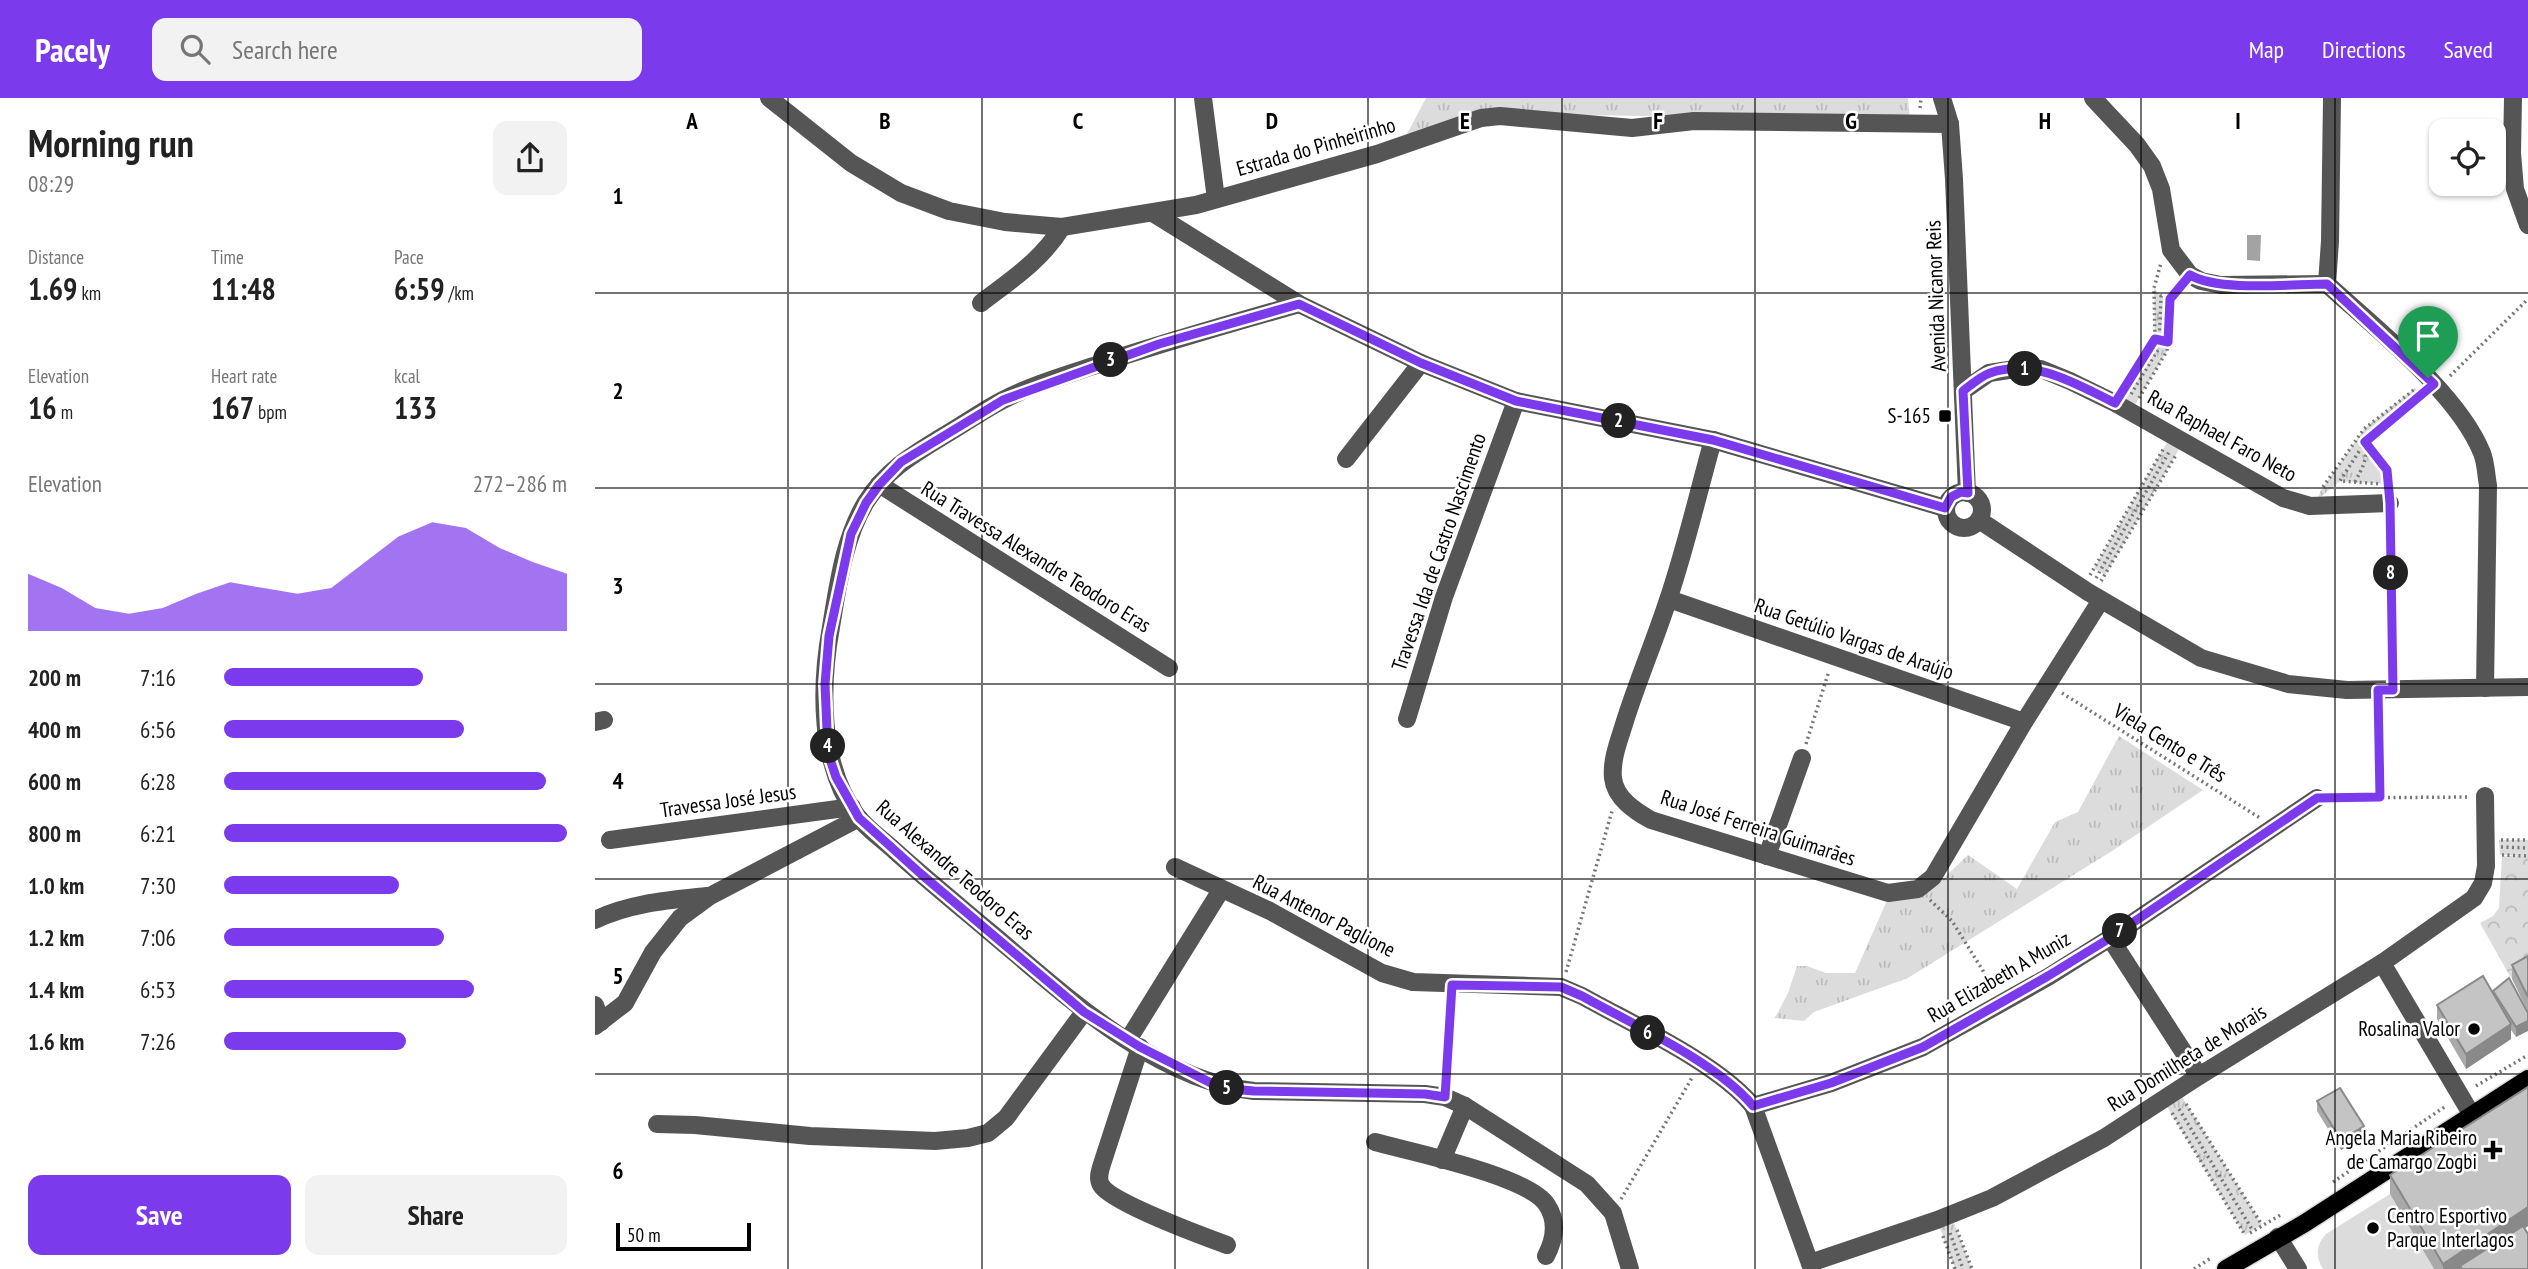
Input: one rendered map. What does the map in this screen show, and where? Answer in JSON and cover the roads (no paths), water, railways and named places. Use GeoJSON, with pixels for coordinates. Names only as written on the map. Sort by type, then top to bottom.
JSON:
{"type":"FeatureCollection","features":[{"type":"Feature","properties":{"kind":"main road"},"geometry":{"type":"LineString","coordinates":[[2226,1269],[2305,1223],[2528,1080]]}},
{"type":"Feature","properties":{"kind":"street","name":"Estrada do Pinheirinho"},"geometry":{"type":"LineString","coordinates":[[769,98],[851,163],[901,193],[950,211],[1005,222],[1062,228],[1153,214],[1216,200],[1377,154],[1482,118],[1522,116],[1632,128],[1694,121],[1950,124]]}},
{"type":"Feature","properties":{"kind":"street"},"geometry":{"type":"LineString","coordinates":[[1203,98],[1216,200]]}},
{"type":"Feature","properties":{"kind":"street","name":"Avenida Nicanor Reis"},"geometry":{"type":"LineString","coordinates":[[1942,98],[1950,124],[1968,493]]}},
{"type":"Feature","properties":{"kind":"street"},"geometry":{"type":"LineString","coordinates":[[2093,98],[2137,145],[2152,166],[2161,189],[2171,250],[2190,275],[2201,281],[2221,285],[2327,284],[2431,381],[2473,433],[2484,456],[2488,485],[2485,688]]}},
{"type":"Feature","properties":{"kind":"street"},"geometry":{"type":"LineString","coordinates":[[2513,98],[2512,153],[2515,189],[2528,225]]}},
{"type":"Feature","properties":{"kind":"street"},"geometry":{"type":"LineString","coordinates":[[2327,284],[2330,241],[2328,102]]}},
{"type":"Feature","properties":{"kind":"street"},"geometry":{"type":"LineString","coordinates":[[1153,214],[1299,304],[1421,363],[1516,401],[1713,440],[1945,508]]}},
{"type":"Feature","properties":{"kind":"street"},"geometry":{"type":"LineString","coordinates":[[981,303],[1031,265],[1051,246],[1062,228]]}},
{"type":"Feature","properties":{"kind":"street","name":"Rua Alexandre Teodoro Eras"},"geometry":{"type":"LineString","coordinates":[[1299,304],[1159,344],[1003,400],[901,462],[866,503],[851,534],[829,636],[825,684],[828,753],[836,777],[855,813],[921,874],[1084,1012],[1134,1043],[1211,1083],[1231,1089],[1425,1094],[1445,1097],[1465,1106],[1587,1184],[1613,1213],[1630,1269]]}},
{"type":"Feature","properties":{"kind":"street"},"geometry":{"type":"LineString","coordinates":[[1346,459],[1421,363]]}},
{"type":"Feature","properties":{"kind":"street","name":"Rua Raphael Faro Neto"},"geometry":{"type":"LineString","coordinates":[[1963,391],[1989,373],[2041,369],[2123,407],[2295,503],[2311,506],[2390,503]]}},
{"type":"Feature","properties":{"kind":"street","name":"Travessa Ida de Castro Nascimento"},"geometry":{"type":"LineString","coordinates":[[1407,719],[1444,597],[1516,401]]}},
{"type":"Feature","properties":{"kind":"street"},"geometry":{"type":"LineString","coordinates":[[1669,599],[1713,440]]}},
{"type":"Feature","properties":{"kind":"street","name":"Rua Travessa Alexandre Teodoro Eras"},"geometry":{"type":"LineString","coordinates":[[879,485],[1169,668]]}},
{"type":"Feature","properties":{"kind":"street"},"geometry":{"type":"LineString","coordinates":[[1961,492],[1968,493],[1980,503],[1982,514],[1970,527],[1958,528],[1948,520],[1945,508],[1951,497],[1961,492]]}},
{"type":"Feature","properties":{"kind":"street"},"geometry":{"type":"LineString","coordinates":[[1979,520],[2091,594],[2201,658],[2288,684],[2347,690],[2528,688]]}},
{"type":"Feature","properties":{"kind":"street"},"geometry":{"type":"LineString","coordinates":[[2024,722],[2049,685],[2091,594]]}},
{"type":"Feature","properties":{"kind":"street","name":"Rua Getúlio Vargas de Araújo"},"geometry":{"type":"LineString","coordinates":[[1669,599],[2024,722]]}},
{"type":"Feature","properties":{"kind":"street","name":"Rua José Ferreira Guimarães"},"geometry":{"type":"LineString","coordinates":[[1669,599],[1638,680],[1616,749],[1613,780],[1618,792],[1636,811],[1651,820],[1888,893],[1918,890],[1933,877],[2024,722]]}},
{"type":"Feature","properties":{"kind":"street"},"geometry":{"type":"LineString","coordinates":[[1767,856],[1802,758]]}},
{"type":"Feature","properties":{"kind":"street","name":"Rua Domilheta de Morais"},"geometry":{"type":"LineString","coordinates":[[1811,1266],[1992,1198],[2092,1144],[2382,963],[2474,898],[2483,883],[2486,866],[2484,796]]}},
{"type":"Feature","properties":{"kind":"street","name":"Rua Elizabeth A Muniz"},"geometry":{"type":"LineString","coordinates":[[1753,1106],[1831,1083],[1923,1047],[2003,1003],[2110,938],[2317,798]]}},
{"type":"Feature","properties":{"kind":"street"},"geometry":{"type":"LineString","coordinates":[[597,1017],[625,1003],[641,971],[680,918],[710,896],[855,813]]}},
{"type":"Feature","properties":{"kind":"street","name":"Travessa José Jesus"},"geometry":{"type":"LineString","coordinates":[[610,840],[855,813]]}},
{"type":"Feature","properties":{"kind":"street","name":"Rua Antenor Paglione"},"geometry":{"type":"LineString","coordinates":[[1175,867],[1270,911],[1382,973],[1413,982],[1561,987],[1582,996],[1700,1064],[1740,1090],[1753,1106],[1811,1266]]}},
{"type":"Feature","properties":{"kind":"street"},"geometry":{"type":"LineString","coordinates":[[1221,890],[1134,1043],[1099,1175],[1100,1184],[1107,1193],[1227,1245]]}},
{"type":"Feature","properties":{"kind":"street"},"geometry":{"type":"LineString","coordinates":[[595,919],[628,908],[710,896]]}},
{"type":"Feature","properties":{"kind":"street"},"geometry":{"type":"LineString","coordinates":[[2110,938],[2199,1076]]}},
{"type":"Feature","properties":{"kind":"street"},"geometry":{"type":"LineString","coordinates":[[2382,963],[2473,1117]]}},
{"type":"Feature","properties":{"kind":"street"},"geometry":{"type":"LineString","coordinates":[[657,1124],[810,1136],[935,1140],[968,1138],[988,1133],[1006,1118],[1084,1012]]}},
{"type":"Feature","properties":{"kind":"street"},"geometry":{"type":"LineString","coordinates":[[1441,1160],[1465,1106]]}},
{"type":"Feature","properties":{"kind":"street"},"geometry":{"type":"LineString","coordinates":[[1375,1142],[1482,1171],[1528,1188],[1546,1203],[1554,1221],[1553,1242],[1546,1256]]}},
{"type":"Feature","properties":{"kind":"street"},"geometry":{"type":"LineString","coordinates":[[2278,1237],[2298,1269]]}},
{"type":"Feature","properties":{"kind":"place","name":"S-165"},"geometry":{"type":"Point","coordinates":[1945,416]}},
{"type":"Feature","properties":{"kind":"place","name":"Rosalina Valor"},"geometry":{"type":"Point","coordinates":[2474,1029]}},
{"type":"Feature","properties":{"kind":"place","name":"Angela Maria Ribeiro de Camargo Zogbi"},"geometry":{"type":"Point","coordinates":[2493,1150]}},
{"type":"Feature","properties":{"kind":"place","name":"Centro Esportivo Parque Interlagos"},"geometry":{"type":"Point","coordinates":[2373,1228]}}]}
